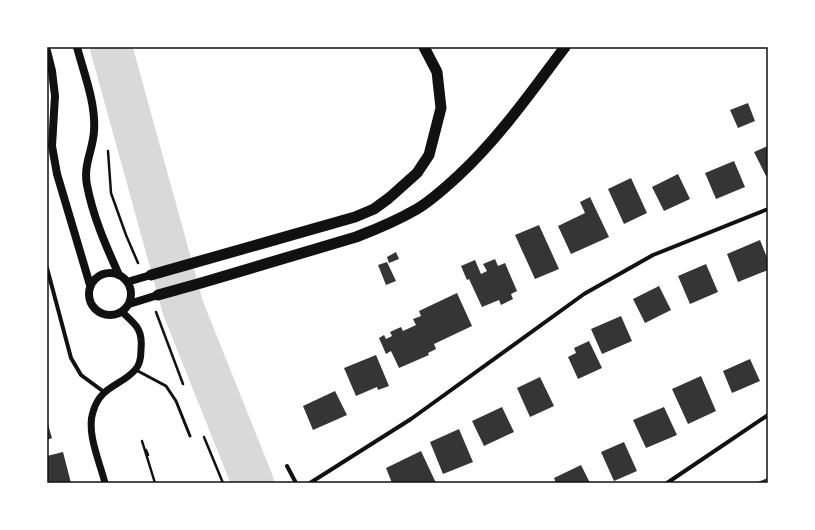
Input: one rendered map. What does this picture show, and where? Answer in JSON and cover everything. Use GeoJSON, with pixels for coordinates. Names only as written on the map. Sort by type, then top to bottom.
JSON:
{"type":"FeatureCollection","features":[{"type":"Feature","properties":{"kind":"highway"},"geometry":{"type":"LineString","coordinates":[[151,275],[355,216],[374,209],[389,198],[417,173],[429,155],[441,108],[437,72],[424,47]]}},
{"type":"Feature","properties":{"kind":"highway"},"geometry":{"type":"LineString","coordinates":[[158,295],[356,237],[386,225],[418,208],[443,190],[476,159],[505,126],[565,47]]}},
{"type":"Feature","properties":{"kind":"main road"},"geometry":{"type":"LineString","coordinates":[[47,51],[52,71],[54,96],[52,146],[56,174],[90,285],[89,299],[96,311],[109,316],[122,312],[129,304],[131,293],[127,282],[119,275],[96,223],[86,184],[87,161],[94,132],[92,102],[77,47]]}},
{"type":"Feature","properties":{"kind":"main road"},"geometry":{"type":"LineString","coordinates":[[90,285],[99,276],[106,273],[119,275]]}},
{"type":"Feature","properties":{"kind":"main road"},"geometry":{"type":"LineString","coordinates":[[127,282],[151,275]]}},
{"type":"Feature","properties":{"kind":"main road"},"geometry":{"type":"LineString","coordinates":[[129,304],[158,295]]}},
{"type":"Feature","properties":{"kind":"street"},"geometry":{"type":"LineString","coordinates":[[310,483],[410,419],[584,294],[653,255],[768,209]]}},
{"type":"Feature","properties":{"kind":"street"},"geometry":{"type":"LineString","coordinates":[[47,268],[71,358],[81,375],[104,392]]}},
{"type":"Feature","properties":{"kind":"street"},"geometry":{"type":"LineString","coordinates":[[105,483],[94,443],[91,424],[93,411],[104,392],[136,370],[141,358],[142,341],[138,327],[122,312]]}},
{"type":"Feature","properties":{"kind":"street"},"geometry":{"type":"LineString","coordinates":[[667,483],[768,415]]}},
{"type":"Feature","properties":{"kind":"street"},"geometry":{"type":"LineString","coordinates":[[287,466],[296,483]]}},
{"type":"Feature","properties":{"kind":"lane"},"geometry":{"type":"LineString","coordinates":[[136,370],[166,386],[176,401],[190,436]]}},
{"type":"Feature","properties":{"kind":"path"},"geometry":{"type":"LineString","coordinates":[[108,148],[111,193],[126,235],[139,265]]}},
{"type":"Feature","properties":{"kind":"path"},"geometry":{"type":"LineString","coordinates":[[148,455],[142,440],[155,483]]}},
{"type":"Feature","properties":{"kind":"building"},"geometry":{"type":"Polygon","coordinates":[[[748,103],[755,121],[738,128],[730,110],[748,103]]]}},
{"type":"Feature","properties":{"kind":"building"},"geometry":{"type":"Polygon","coordinates":[[[768,146],[768,175],[766,176],[754,152],[768,146]]]}},
{"type":"Feature","properties":{"kind":"building"},"geometry":{"type":"Polygon","coordinates":[[[734,161],[745,187],[716,199],[705,173],[734,161]]]}},
{"type":"Feature","properties":{"kind":"building"},"geometry":{"type":"Polygon","coordinates":[[[678,174],[690,199],[664,211],[652,187],[678,174]]]}},
{"type":"Feature","properties":{"kind":"building"},"geometry":{"type":"Polygon","coordinates":[[[631,178],[647,213],[624,224],[608,189],[631,178]]]}},
{"type":"Feature","properties":{"kind":"building"},"geometry":{"type":"Polygon","coordinates":[[[590,197],[609,237],[571,254],[558,226],[585,213],[580,202],[590,197]]]}},
{"type":"Feature","properties":{"kind":"building"},"geometry":{"type":"Polygon","coordinates":[[[539,225],[559,269],[535,279],[515,235],[539,225]]]}},
{"type":"Feature","properties":{"kind":"building"},"geometry":{"type":"Polygon","coordinates":[[[760,240],[768,260],[768,270],[738,282],[727,254],[760,240]]]}},
{"type":"Feature","properties":{"kind":"building"},"geometry":{"type":"Polygon","coordinates":[[[396,252],[399,259],[389,263],[387,257],[396,252]]]}},
{"type":"Feature","properties":{"kind":"building"},"geometry":{"type":"Polygon","coordinates":[[[495,259],[498,266],[505,263],[517,291],[511,294],[513,299],[501,305],[499,300],[482,307],[461,266],[475,260],[481,274],[487,271],[483,264],[495,259]]]}},
{"type":"Feature","properties":{"kind":"building"},"geometry":{"type":"Polygon","coordinates":[[[387,262],[396,281],[386,285],[378,265],[387,262]]]}},
{"type":"Feature","properties":{"kind":"building"},"geometry":{"type":"Polygon","coordinates":[[[706,264],[718,292],[690,304],[678,276],[706,264]]]}},
{"type":"Feature","properties":{"kind":"building"},"geometry":{"type":"Polygon","coordinates":[[[659,286],[671,310],[645,323],[633,299],[659,286]]]}},
{"type":"Feature","properties":{"kind":"building"},"geometry":{"type":"Polygon","coordinates":[[[457,293],[472,326],[434,344],[436,349],[428,353],[429,355],[399,368],[391,351],[386,354],[379,338],[384,335],[386,339],[392,336],[390,332],[401,327],[403,331],[416,325],[413,319],[421,316],[419,311],[457,293]]]}},
{"type":"Feature","properties":{"kind":"building"},"geometry":{"type":"Polygon","coordinates":[[[621,316],[632,341],[602,354],[591,329],[621,316]]]}},
{"type":"Feature","properties":{"kind":"building"},"geometry":{"type":"Polygon","coordinates":[[[589,341],[602,368],[578,379],[568,357],[576,353],[574,348],[589,341]]]}},
{"type":"Feature","properties":{"kind":"building"},"geometry":{"type":"Polygon","coordinates":[[[376,355],[389,386],[378,390],[377,387],[356,396],[344,368],[376,355]]]}},
{"type":"Feature","properties":{"kind":"building"},"geometry":{"type":"Polygon","coordinates":[[[750,359],[760,381],[732,393],[723,371],[750,359]]]}},
{"type":"Feature","properties":{"kind":"building"},"geometry":{"type":"Polygon","coordinates":[[[701,376],[716,411],[688,424],[672,389],[701,376]]]}},
{"type":"Feature","properties":{"kind":"building"},"geometry":{"type":"Polygon","coordinates":[[[540,377],[554,406],[530,417],[517,388],[540,377]]]}},
{"type":"Feature","properties":{"kind":"building"},"geometry":{"type":"Polygon","coordinates":[[[335,391],[347,415],[313,430],[303,406],[335,391]]]}},
{"type":"Feature","properties":{"kind":"building"},"geometry":{"type":"Polygon","coordinates":[[[502,407],[514,432],[484,446],[472,421],[502,407]]]}},
{"type":"Feature","properties":{"kind":"building"},"geometry":{"type":"Polygon","coordinates":[[[664,407],[677,435],[646,448],[633,420],[664,407]]]}},
{"type":"Feature","properties":{"kind":"building"},"geometry":{"type":"Polygon","coordinates":[[[47,421],[52,438],[47,440],[47,421]]]}},
{"type":"Feature","properties":{"kind":"building"},"geometry":{"type":"Polygon","coordinates":[[[459,429],[473,462],[443,474],[430,442],[459,429]]]}},
{"type":"Feature","properties":{"kind":"building"},"geometry":{"type":"Polygon","coordinates":[[[624,442],[637,471],[614,481],[601,452],[624,442]]]}},
{"type":"Feature","properties":{"kind":"building"},"geometry":{"type":"Polygon","coordinates":[[[421,451],[436,483],[392,483],[386,468],[421,451]]]}},
{"type":"Feature","properties":{"kind":"building"},"geometry":{"type":"Polygon","coordinates":[[[63,452],[71,483],[47,483],[47,456],[63,452]]]}},
{"type":"Feature","properties":{"kind":"building"},"geometry":{"type":"Polygon","coordinates":[[[581,465],[590,483],[556,483],[554,478],[581,465]]]}},
{"type":"Feature","properties":{"kind":"building"},"geometry":{"type":"Polygon","coordinates":[[[768,478],[768,483],[755,483],[768,478]]]}},
{"type":"Feature","properties":{"kind":"waterway"},"geometry":{"type":"LineString","coordinates":[[111,47],[183,308],[253,483]]}}]}
